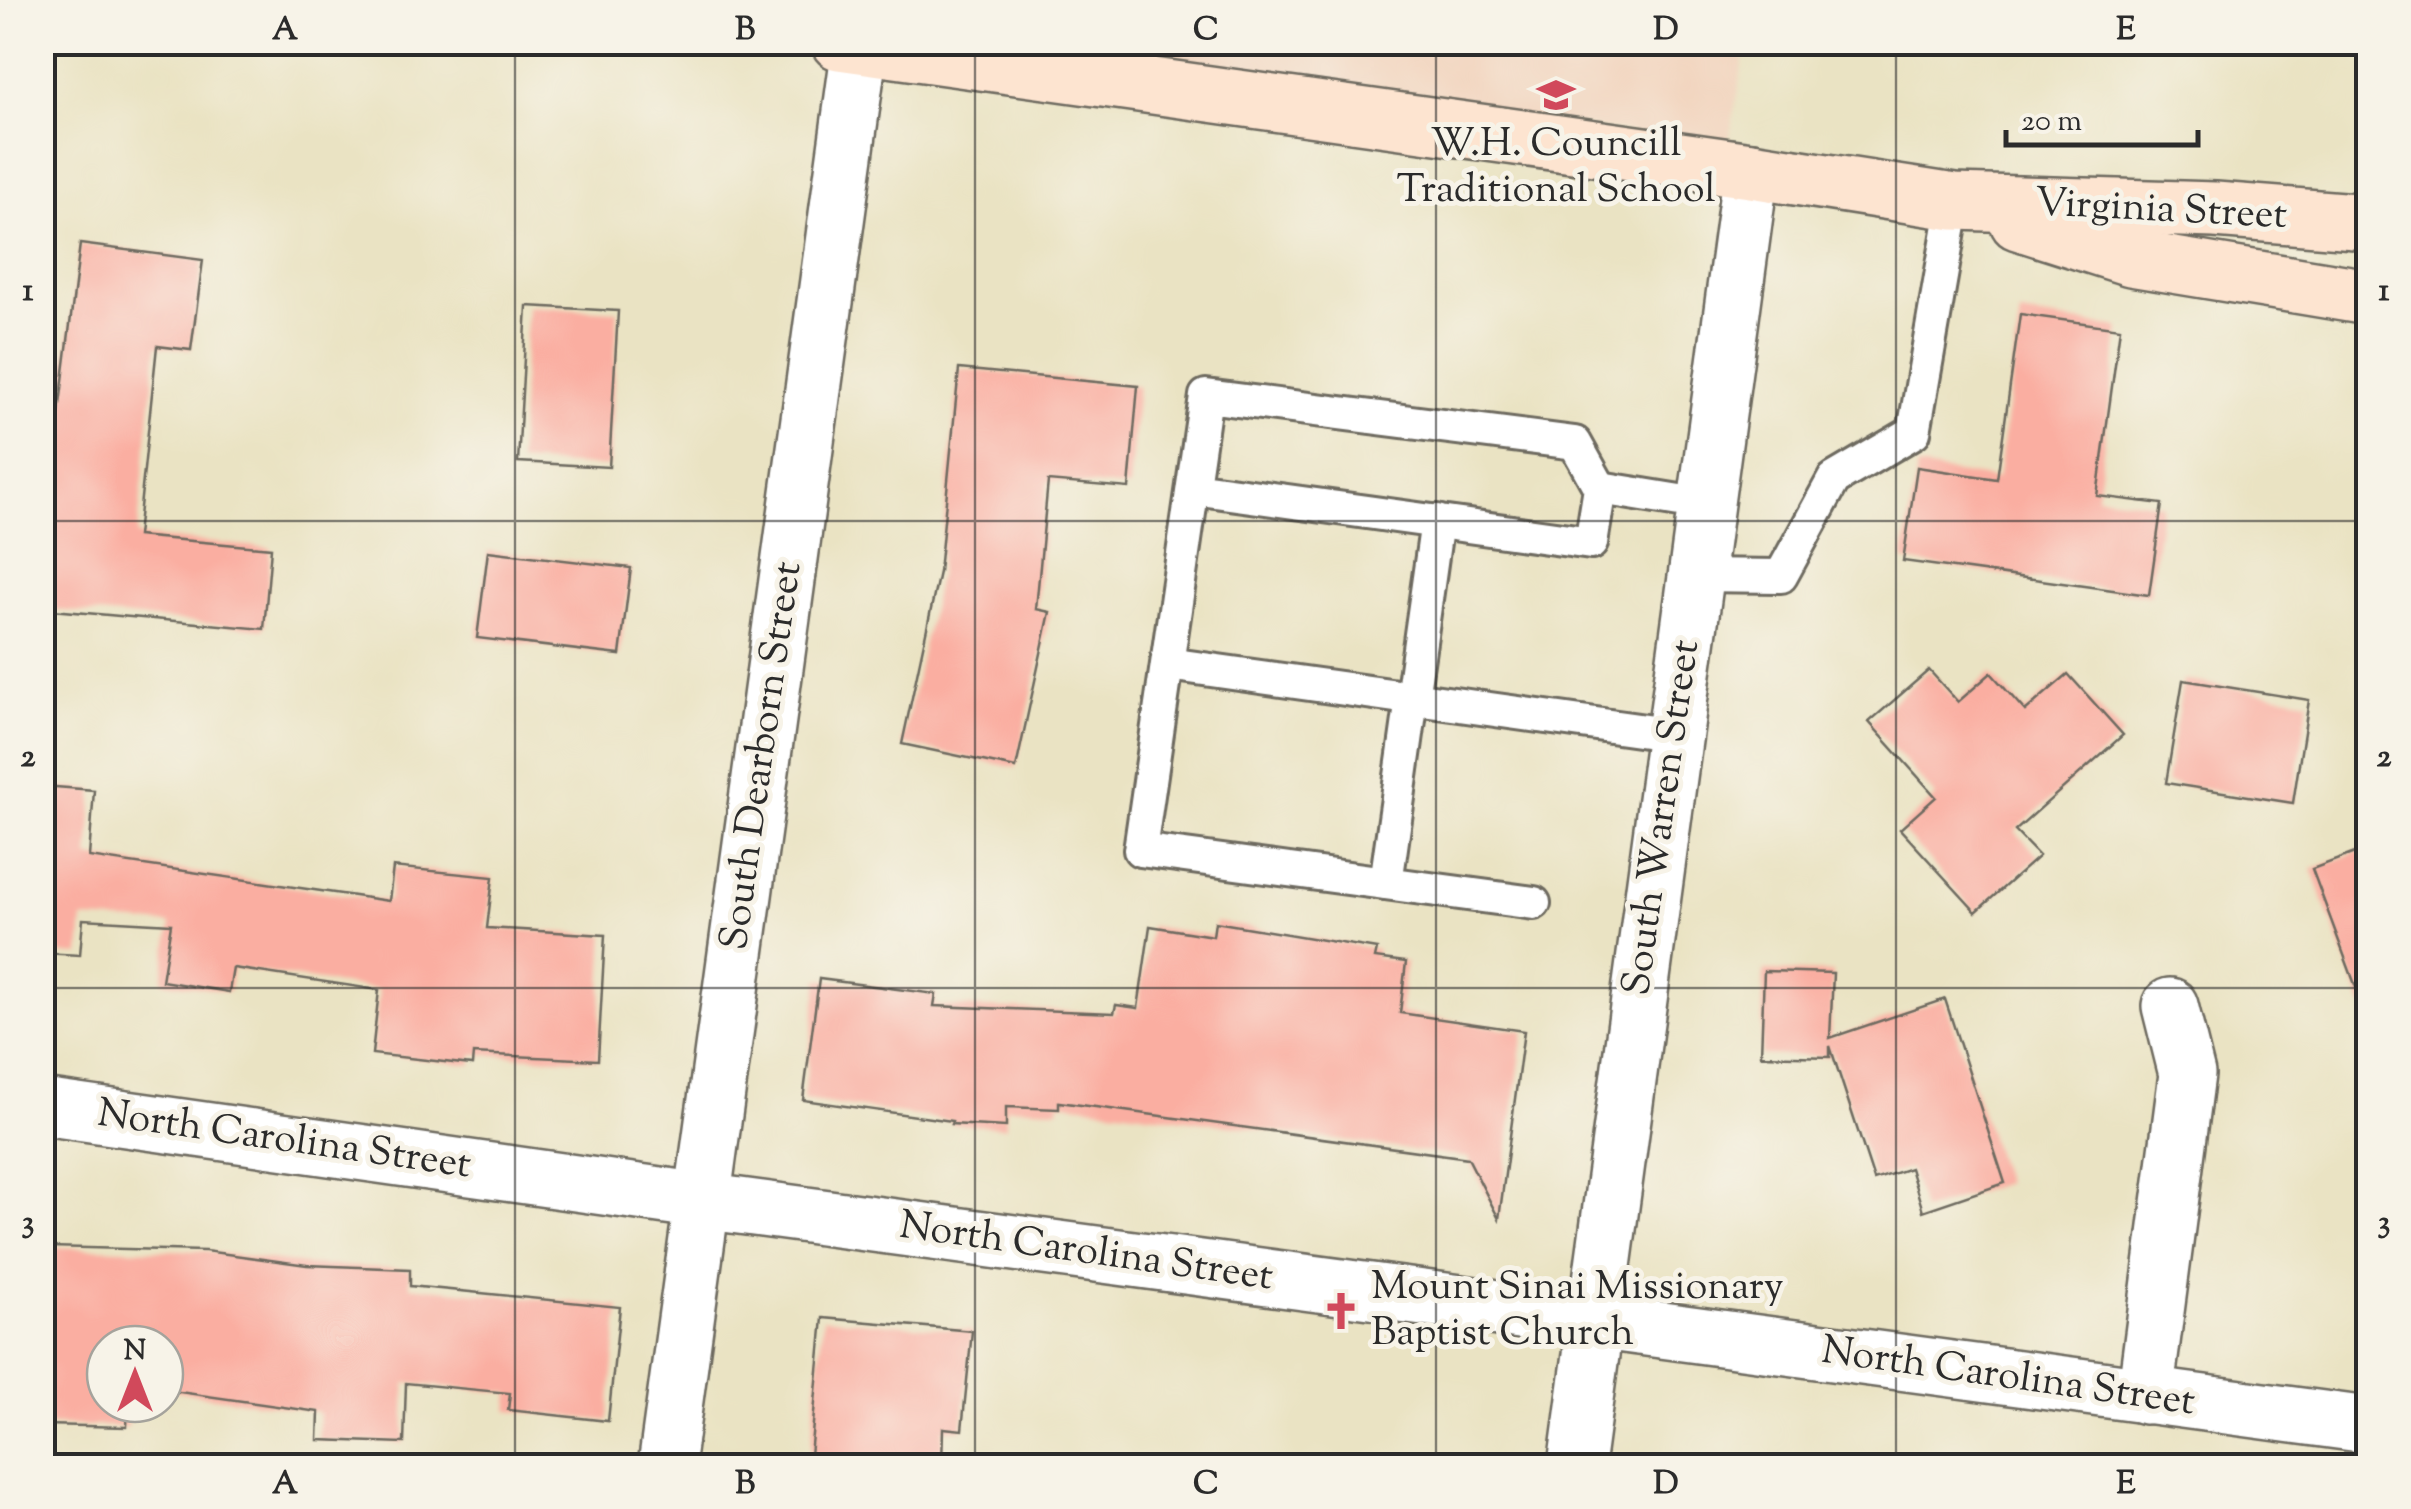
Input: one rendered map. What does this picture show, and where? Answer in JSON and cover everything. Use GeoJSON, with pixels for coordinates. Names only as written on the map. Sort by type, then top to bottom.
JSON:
{"type":"FeatureCollection","features":[{"type":"Feature","properties":{"kind":"street","name":"Virginia Street"},"geometry":{"type":"LineString","coordinates":[[849,44],[1954,202],[2215,210],[2368,222]]}},
{"type":"Feature","properties":{"kind":"street","name":"South Dearborn Street"},"geometry":{"type":"LineString","coordinates":[[666,1466],[849,44]]}},
{"type":"Feature","properties":{"kind":"street","name":"South Warren Street"},"geometry":{"type":"LineString","coordinates":[[1576,1466],[1751,170]]}},
{"type":"Feature","properties":{"kind":"street","name":"Virginia Street"},"geometry":{"type":"LineString","coordinates":[[1954,202],[2130,258],[2368,297]]}},
{"type":"Feature","properties":{"kind":"street"},"geometry":{"type":"LineString","coordinates":[[2145,1396],[2187,1074],[2170,1006]]}},
{"type":"Feature","properties":{"kind":"street","name":"North Carolina Street"},"geometry":{"type":"LineString","coordinates":[[42,1107],[702,1201],[2368,1425]]}},
{"type":"Feature","properties":{"kind":"lane"},"geometry":{"type":"LineString","coordinates":[[1695,575],[1781,576],[1834,479],[1914,432],[1954,202]]}},
{"type":"Feature","properties":{"kind":"lane"},"geometry":{"type":"LineString","coordinates":[[1194,488],[1592,543],[1600,488],[1575,442],[1206,396],[1140,850],[1534,903]]}},
{"type":"Feature","properties":{"kind":"lane"},"geometry":{"type":"LineString","coordinates":[[1600,488],[1704,505]]}},
{"type":"Feature","properties":{"kind":"lane"},"geometry":{"type":"LineString","coordinates":[[1386,883],[1438,521]]}},
{"type":"Feature","properties":{"kind":"lane"},"geometry":{"type":"LineString","coordinates":[[1168,664],[1674,735]]}},
{"type":"Feature","properties":{"kind":"shaded area","name":"W.H. Councill Traditional School"},"geometry":{"type":"Polygon","coordinates":[[[1024,43],[1746,43],[1728,147],[1024,43]]]}},
{"type":"Feature","properties":{"kind":"building"},"geometry":{"type":"Polygon","coordinates":[[[80,244],[203,260],[191,350],[157,346],[137,536],[271,548],[264,629],[42,609],[42,518],[48,452],[54,453],[80,244]]]}},
{"type":"Feature","properties":{"kind":"building"},"geometry":{"type":"Polygon","coordinates":[[[527,306],[618,311],[609,467],[518,462],[527,306]]]}},
{"type":"Feature","properties":{"kind":"building"},"geometry":{"type":"Polygon","coordinates":[[[2020,314],[2120,328],[2097,496],[2162,504],[2149,595],[1903,561],[1917,467],[1997,479],[2020,314]]]}},
{"type":"Feature","properties":{"kind":"building"},"geometry":{"type":"Polygon","coordinates":[[[959,369],[1138,386],[1129,488],[1048,481],[1036,609],[1050,612],[1016,768],[902,744],[939,572],[959,369]]]}},
{"type":"Feature","properties":{"kind":"building"},"geometry":{"type":"Polygon","coordinates":[[[488,551],[631,568],[620,655],[477,638],[488,551]]]}},
{"type":"Feature","properties":{"kind":"building"},"geometry":{"type":"Polygon","coordinates":[[[1929,670],[1958,702],[1991,673],[2025,711],[2068,674],[2123,735],[2015,831],[2039,856],[1976,912],[1900,829],[1936,797],[1869,722],[1929,670]]]}},
{"type":"Feature","properties":{"kind":"building"},"geometry":{"type":"Polygon","coordinates":[[[2183,680],[2309,700],[2293,803],[2166,783],[2183,680]]]}},
{"type":"Feature","properties":{"kind":"building"},"geometry":{"type":"Polygon","coordinates":[[[42,786],[94,790],[89,857],[389,901],[393,867],[493,877],[487,928],[605,935],[598,1060],[473,1054],[472,1065],[372,1054],[379,990],[233,968],[229,992],[162,981],[171,924],[83,919],[80,955],[42,953],[42,786]]]}},
{"type":"Feature","properties":{"kind":"building"},"geometry":{"type":"Polygon","coordinates":[[[2368,848],[2368,1005],[2363,1006],[2312,869],[2368,848]]]}},
{"type":"Feature","properties":{"kind":"building"},"geometry":{"type":"Polygon","coordinates":[[[1215,922],[1377,949],[1375,958],[1406,962],[1400,1013],[1524,1031],[1499,1219],[1468,1158],[1059,1102],[1059,1109],[1006,1107],[1006,1127],[951,1124],[952,1121],[803,1100],[819,979],[936,994],[934,1006],[1114,1013],[1116,1005],[1138,1008],[1150,926],[1213,936],[1215,922]]]}},
{"type":"Feature","properties":{"kind":"building"},"geometry":{"type":"Polygon","coordinates":[[[1764,971],[1833,973],[1830,1038],[1945,999],[2005,1183],[1923,1211],[1910,1168],[1874,1180],[1830,1046],[1830,1057],[1761,1055],[1764,971]]]}},
{"type":"Feature","properties":{"kind":"building"},"geometry":{"type":"Polygon","coordinates":[[[49,1247],[205,1251],[307,1265],[410,1269],[410,1286],[620,1307],[608,1421],[508,1410],[510,1393],[406,1383],[404,1443],[318,1440],[319,1412],[185,1393],[185,1324],[85,1324],[85,1424],[127,1424],[127,1427],[45,1425],[49,1247]]]}},
{"type":"Feature","properties":{"kind":"building"},"geometry":{"type":"Polygon","coordinates":[[[823,1318],[972,1331],[962,1430],[943,1428],[942,1466],[809,1466],[823,1318]]]}},
{"type":"Feature","properties":{"kind":"place","name":"W.H. Councill Traditional School"},"geometry":{"type":"Point","coordinates":[1556,95]}},
{"type":"Feature","properties":{"kind":"place","name":"Mount Sinai Missionary Baptist Church"},"geometry":{"type":"Point","coordinates":[1341,1311]}}]}
